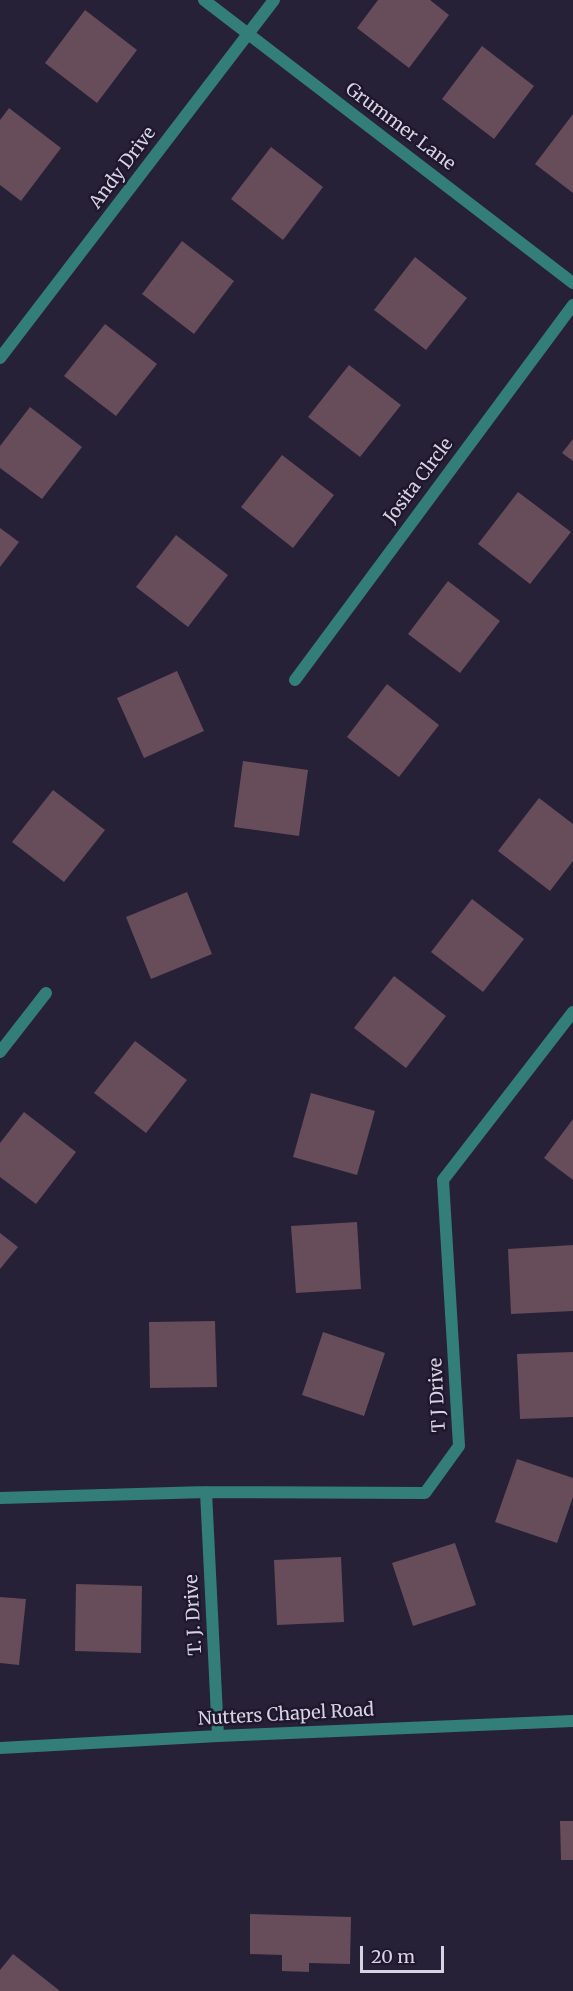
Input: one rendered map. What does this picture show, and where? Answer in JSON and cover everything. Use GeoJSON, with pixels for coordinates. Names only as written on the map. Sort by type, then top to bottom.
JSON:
{"type":"FeatureCollection","features":[{"type":"Feature","properties":{"kind":"street","name":"Grummer Lane"},"geometry":{"type":"LineString","coordinates":[[204,0],[573,282]]}},
{"type":"Feature","properties":{"kind":"street","name":"Andy Drive"},"geometry":{"type":"LineString","coordinates":[[0,358],[274,0]]}},
{"type":"Feature","properties":{"kind":"street","name":"Josita Clrcle"},"geometry":{"type":"LineString","coordinates":[[295,680],[573,305]]}},
{"type":"Feature","properties":{"kind":"street"},"geometry":{"type":"LineString","coordinates":[[0,1052],[46,993]]}},
{"type":"Feature","properties":{"kind":"street","name":"T J Drive"},"geometry":{"type":"LineString","coordinates":[[0,1498],[206,1492],[425,1493],[459,1446],[443,1180],[573,1012]]}},
{"type":"Feature","properties":{"kind":"street","name":"T. J. Drive"},"geometry":{"type":"LineString","coordinates":[[206,1492],[218,1736]]}},
{"type":"Feature","properties":{"kind":"street","name":"Nutters Chapel Road"},"geometry":{"type":"LineString","coordinates":[[0,1748],[573,1721]]}},
{"type":"Feature","properties":{"kind":"building"},"geometry":{"type":"Polygon","coordinates":[[[378,0],[430,0],[449,15],[409,68],[357,28],[378,0]]]}},
{"type":"Feature","properties":{"kind":"building"},"geometry":{"type":"Polygon","coordinates":[[[85,10],[137,50],[97,103],[45,63],[85,10]]]}},
{"type":"Feature","properties":{"kind":"building"},"geometry":{"type":"Polygon","coordinates":[[[482,46],[534,86],[494,139],[442,99],[482,46]]]}},
{"type":"Feature","properties":{"kind":"building"},"geometry":{"type":"Polygon","coordinates":[[[9,108],[61,148],[21,201],[0,185],[0,120],[9,108]]]}},
{"type":"Feature","properties":{"kind":"building"},"geometry":{"type":"Polygon","coordinates":[[[573,114],[573,193],[535,164],[573,114]]]}},
{"type":"Feature","properties":{"kind":"building"},"geometry":{"type":"Polygon","coordinates":[[[271,147],[323,187],[283,240],[231,199],[271,147]]]}},
{"type":"Feature","properties":{"kind":"building"},"geometry":{"type":"Polygon","coordinates":[[[182,241],[234,281],[194,334],[142,294],[182,241]]]}},
{"type":"Feature","properties":{"kind":"building"},"geometry":{"type":"Polygon","coordinates":[[[415,257],[467,298],[426,350],[374,310],[415,257]]]}},
{"type":"Feature","properties":{"kind":"building"},"geometry":{"type":"Polygon","coordinates":[[[105,324],[157,364],[116,416],[64,376],[105,324]]]}},
{"type":"Feature","properties":{"kind":"building"},"geometry":{"type":"Polygon","coordinates":[[[349,365],[401,405],[360,457],[308,417],[349,365]]]}},
{"type":"Feature","properties":{"kind":"building"},"geometry":{"type":"Polygon","coordinates":[[[30,407],[82,447],[42,499],[0,468],[0,446],[30,407]]]}},
{"type":"Feature","properties":{"kind":"building"},"geometry":{"type":"Polygon","coordinates":[[[573,439],[573,461],[562,453],[573,439]]]}},
{"type":"Feature","properties":{"kind":"building"},"geometry":{"type":"Polygon","coordinates":[[[282,455],[334,495],[293,548],[241,507],[282,455]]]}},
{"type":"Feature","properties":{"kind":"building"},"geometry":{"type":"Polygon","coordinates":[[[518,492],[571,532],[530,584],[478,544],[518,492]]]}},
{"type":"Feature","properties":{"kind":"building"},"geometry":{"type":"Polygon","coordinates":[[[0,528],[19,542],[0,567],[0,528]]]}},
{"type":"Feature","properties":{"kind":"building"},"geometry":{"type":"Polygon","coordinates":[[[176,535],[228,575],[188,627],[136,587],[176,535]]]}},
{"type":"Feature","properties":{"kind":"building"},"geometry":{"type":"Polygon","coordinates":[[[448,581],[500,621],[460,673],[408,634],[448,581]]]}},
{"type":"Feature","properties":{"kind":"building"},"geometry":{"type":"Polygon","coordinates":[[[177,671],[204,731],[144,758],[117,698],[177,671]]]}},
{"type":"Feature","properties":{"kind":"building"},"geometry":{"type":"Polygon","coordinates":[[[387,684],[439,725],[399,777],[347,737],[387,684]]]}},
{"type":"Feature","properties":{"kind":"building"},"geometry":{"type":"Polygon","coordinates":[[[243,761],[308,770],[299,836],[234,827],[243,761]]]}},
{"type":"Feature","properties":{"kind":"building"},"geometry":{"type":"Polygon","coordinates":[[[53,790],[105,830],[64,882],[12,842],[53,790]]]}},
{"type":"Feature","properties":{"kind":"building"},"geometry":{"type":"Polygon","coordinates":[[[539,798],[573,824],[573,861],[550,891],[498,851],[539,798]]]}},
{"type":"Feature","properties":{"kind":"building"},"geometry":{"type":"Polygon","coordinates":[[[187,892],[212,954],[151,979],[126,917],[187,892]]]}},
{"type":"Feature","properties":{"kind":"building"},"geometry":{"type":"Polygon","coordinates":[[[472,899],[524,939],[483,992],[431,952],[472,899]]]}},
{"type":"Feature","properties":{"kind":"building"},"geometry":{"type":"Polygon","coordinates":[[[394,976],[446,1016],[406,1068],[354,1028],[394,976]]]}},
{"type":"Feature","properties":{"kind":"building"},"geometry":{"type":"Polygon","coordinates":[[[135,1041],[187,1080],[146,1133],[94,1093],[135,1041]]]}},
{"type":"Feature","properties":{"kind":"building"},"geometry":{"type":"Polygon","coordinates":[[[311,1093],[375,1111],[357,1175],[293,1157],[311,1093]]]}},
{"type":"Feature","properties":{"kind":"building"},"geometry":{"type":"Polygon","coordinates":[[[24,1112],[76,1152],[36,1204],[0,1177],[0,1143],[24,1112]]]}},
{"type":"Feature","properties":{"kind":"building"},"geometry":{"type":"Polygon","coordinates":[[[573,1119],[573,1180],[544,1158],[573,1119]]]}},
{"type":"Feature","properties":{"kind":"building"},"geometry":{"type":"Polygon","coordinates":[[[357,1222],[361,1289],[296,1293],[291,1226],[357,1222]]]}},
{"type":"Feature","properties":{"kind":"building"},"geometry":{"type":"Polygon","coordinates":[[[0,1233],[18,1247],[0,1269],[0,1233]]]}},
{"type":"Feature","properties":{"kind":"building"},"geometry":{"type":"Polygon","coordinates":[[[573,1245],[573,1311],[511,1314],[508,1249],[573,1245]]]}},
{"type":"Feature","properties":{"kind":"building"},"geometry":{"type":"Polygon","coordinates":[[[215,1321],[217,1387],[150,1388],[149,1322],[215,1321]]]}},
{"type":"Feature","properties":{"kind":"building"},"geometry":{"type":"Polygon","coordinates":[[[323,1332],[385,1353],[364,1416],[302,1395],[323,1332]]]}},
{"type":"Feature","properties":{"kind":"building"},"geometry":{"type":"Polygon","coordinates":[[[573,1352],[573,1417],[520,1419],[517,1354],[573,1352]]]}},
{"type":"Feature","properties":{"kind":"building"},"geometry":{"type":"Polygon","coordinates":[[[517,1459],[573,1478],[573,1497],[557,1543],[495,1522],[517,1459]]]}},
{"type":"Feature","properties":{"kind":"building"},"geometry":{"type":"Polygon","coordinates":[[[455,1543],[476,1605],[413,1626],[392,1563],[455,1543]]]}},
{"type":"Feature","properties":{"kind":"building"},"geometry":{"type":"Polygon","coordinates":[[[341,1557],[344,1622],[277,1625],[274,1560],[341,1557]]]}},
{"type":"Feature","properties":{"kind":"building"},"geometry":{"type":"Polygon","coordinates":[[[76,1584],[142,1586],[141,1653],[75,1651],[76,1584]]]}},
{"type":"Feature","properties":{"kind":"building"},"geometry":{"type":"Polygon","coordinates":[[[0,1597],[26,1599],[19,1665],[0,1663],[0,1597]]]}},
{"type":"Feature","properties":{"kind":"building"},"geometry":{"type":"Polygon","coordinates":[[[560,1821],[573,1821],[573,1860],[561,1860],[560,1821]]]}},
{"type":"Feature","properties":{"kind":"building"},"geometry":{"type":"Polygon","coordinates":[[[250,1914],[351,1917],[350,1964],[309,1963],[309,1972],[282,1971],[282,1955],[250,1954],[250,1914]]]}},
{"type":"Feature","properties":{"kind":"building"},"geometry":{"type":"Polygon","coordinates":[[[13,1954],[60,1991],[0,1991],[0,1970],[13,1954]]]}}]}
